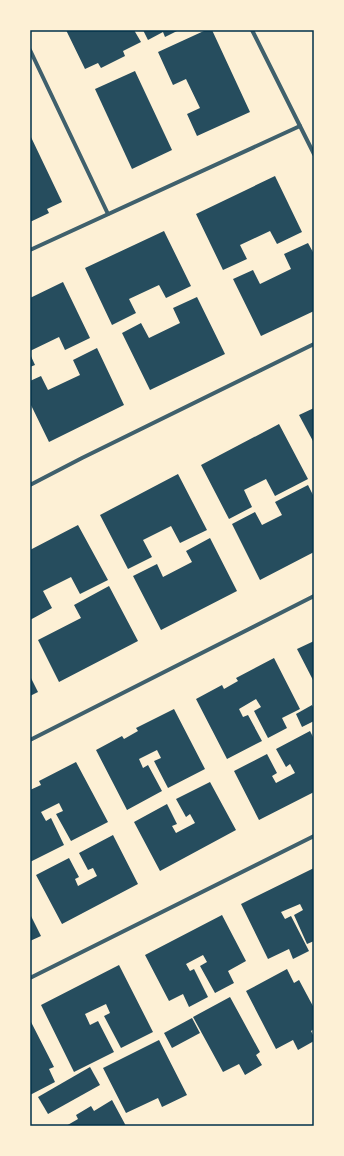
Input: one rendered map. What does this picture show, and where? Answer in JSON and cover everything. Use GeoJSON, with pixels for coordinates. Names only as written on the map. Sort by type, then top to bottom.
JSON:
{"type":"FeatureCollection","features":[{"type":"Feature","properties":{"kind":"street"},"geometry":{"type":"LineString","coordinates":[[252,30],[314,154]]}},
{"type":"Feature","properties":{"kind":"street"},"geometry":{"type":"LineString","coordinates":[[30,50],[108,214]]}},
{"type":"Feature","properties":{"kind":"street"},"geometry":{"type":"LineString","coordinates":[[30,250],[300,126]]}},
{"type":"Feature","properties":{"kind":"street"},"geometry":{"type":"LineString","coordinates":[[30,485],[89,454],[314,344]]}},
{"type":"Feature","properties":{"kind":"street"},"geometry":{"type":"LineString","coordinates":[[30,740],[314,596]]}},
{"type":"Feature","properties":{"kind":"street"},"geometry":{"type":"LineString","coordinates":[[30,978],[314,836]]}},
{"type":"Feature","properties":{"kind":"building"},"geometry":{"type":"Polygon","coordinates":[[[66,30],[134,30],[141,42],[123,51],[125,56],[101,68],[98,63],[85,69],[66,30]]]}},
{"type":"Feature","properties":{"kind":"building"},"geometry":{"type":"Polygon","coordinates":[[[143,30],[179,30],[165,37],[163,32],[148,40],[143,30]]]}},
{"type":"Feature","properties":{"kind":"building"},"geometry":{"type":"Polygon","coordinates":[[[206,30],[212,30],[250,112],[197,136],[187,114],[200,108],[186,79],[173,85],[158,52],[206,30]]]}},
{"type":"Feature","properties":{"kind":"building"},"geometry":{"type":"Polygon","coordinates":[[[135,71],[172,150],[132,169],[95,89],[135,71]]]}},
{"type":"Feature","properties":{"kind":"building"},"geometry":{"type":"Polygon","coordinates":[[[30,135],[62,202],[47,209],[49,213],[30,222],[30,135]]]}},
{"type":"Feature","properties":{"kind":"building"},"geometry":{"type":"Polygon","coordinates":[[[275,176],[302,232],[277,244],[270,231],[240,245],[247,259],[223,270],[196,214],[275,176]]]}},
{"type":"Feature","properties":{"kind":"building"},"geometry":{"type":"Polygon","coordinates":[[[164,231],[191,286],[166,298],[159,285],[129,299],[136,313],[112,325],[85,268],[164,231]]]}},
{"type":"Feature","properties":{"kind":"building"},"geometry":{"type":"Polygon","coordinates":[[[308,243],[314,254],[314,311],[261,336],[233,279],[253,270],[260,284],[291,269],[284,254],[308,243]]]}},
{"type":"Feature","properties":{"kind":"building"},"geometry":{"type":"Polygon","coordinates":[[[63,282],[90,338],[65,350],[59,337],[30,351],[30,298],[63,282]]]}},
{"type":"Feature","properties":{"kind":"building"},"geometry":{"type":"Polygon","coordinates":[[[197,297],[225,354],[150,390],[122,333],[141,323],[149,338],[180,323],[173,308],[197,297]]]}},
{"type":"Feature","properties":{"kind":"building"},"geometry":{"type":"Polygon","coordinates":[[[97,348],[124,405],[49,442],[30,403],[30,381],[41,376],[48,390],[80,375],[73,360],[97,348]]]}},
{"type":"Feature","properties":{"kind":"building"},"geometry":{"type":"Polygon","coordinates":[[[30,354],[35,365],[30,367],[30,354]]]}},
{"type":"Feature","properties":{"kind":"building"},"geometry":{"type":"Polygon","coordinates":[[[314,408],[314,443],[299,415],[314,408]]]}},
{"type":"Feature","properties":{"kind":"building"},"geometry":{"type":"Polygon","coordinates":[[[279,424],[308,479],[275,496],[266,479],[244,490],[252,507],[229,519],[201,465],[279,424]]]}},
{"type":"Feature","properties":{"kind":"building"},"geometry":{"type":"Polygon","coordinates":[[[178,474],[207,530],[180,543],[171,526],[143,540],[152,557],[128,569],[100,515],[178,474]]]}},
{"type":"Feature","properties":{"kind":"building"},"geometry":{"type":"Polygon","coordinates":[[[308,485],[314,497],[314,552],[260,580],[232,524],[255,512],[262,525],[282,515],[275,502],[308,485]]]}},
{"type":"Feature","properties":{"kind":"building"},"geometry":{"type":"Polygon","coordinates":[[[78,525],[108,580],[80,594],[71,577],[43,591],[52,608],[30,620],[30,550],[78,525]]]}},
{"type":"Feature","properties":{"kind":"building"},"geometry":{"type":"Polygon","coordinates":[[[210,538],[237,591],[161,630],[133,576],[157,564],[163,577],[192,562],[186,551],[210,538]]]}},
{"type":"Feature","properties":{"kind":"building"},"geometry":{"type":"Polygon","coordinates":[[[109,586],[138,641],[59,682],[38,640],[81,618],[74,605],[109,586]]]}},
{"type":"Feature","properties":{"kind":"building"},"geometry":{"type":"Polygon","coordinates":[[[314,641],[314,682],[297,649],[314,641]]]}},
{"type":"Feature","properties":{"kind":"building"},"geometry":{"type":"Polygon","coordinates":[[[274,658],[300,709],[282,718],[287,728],[268,738],[254,711],[261,707],[256,699],[239,709],[243,717],[248,715],[262,741],[227,759],[196,699],[222,685],[224,689],[238,681],[236,678],[274,658]]]}},
{"type":"Feature","properties":{"kind":"building"},"geometry":{"type":"Polygon","coordinates":[[[30,676],[38,692],[30,696],[30,676]]]}},
{"type":"Feature","properties":{"kind":"building"},"geometry":{"type":"Polygon","coordinates":[[[312,705],[314,709],[314,721],[302,727],[296,714],[312,705]]]}},
{"type":"Feature","properties":{"kind":"building"},"geometry":{"type":"Polygon","coordinates":[[[174,709],[205,769],[168,788],[154,761],[161,758],[157,750],[139,759],[143,768],[148,765],[162,791],[127,810],[96,750],[122,736],[124,739],[138,731],[136,728],[174,709]]]}},
{"type":"Feature","properties":{"kind":"building"},"geometry":{"type":"Polygon","coordinates":[[[310,731],[314,739],[314,792],[259,820],[234,771],[267,754],[277,773],[272,776],[276,783],[295,773],[290,764],[286,767],[276,749],[310,731]]]}},
{"type":"Feature","properties":{"kind":"building"},"geometry":{"type":"Polygon","coordinates":[[[76,762],[108,822],[71,841],[56,814],[63,811],[59,803],[41,812],[46,821],[51,818],[64,845],[30,862],[30,790],[41,785],[39,781],[76,762]]]}},
{"type":"Feature","properties":{"kind":"building"},"geometry":{"type":"Polygon","coordinates":[[[210,782],[236,830],[160,871],[134,822],[167,804],[177,824],[172,826],[176,833],[195,823],[190,814],[186,817],[176,799],[210,782]]]}},
{"type":"Feature","properties":{"kind":"building"},"geometry":{"type":"Polygon","coordinates":[[[113,835],[138,884],[62,924],[36,875],[69,858],[79,877],[75,879],[78,886],[97,876],[93,868],[88,870],[79,853],[113,835]]]}},
{"type":"Feature","properties":{"kind":"building"},"geometry":{"type":"Polygon","coordinates":[[[314,868],[314,941],[307,944],[294,915],[303,910],[300,904],[281,912],[285,919],[291,916],[309,951],[293,959],[289,949],[268,959],[241,904],[314,868]]]}},
{"type":"Feature","properties":{"kind":"building"},"geometry":{"type":"Polygon","coordinates":[[[30,914],[41,936],[30,941],[30,914]]]}},
{"type":"Feature","properties":{"kind":"building"},"geometry":{"type":"Polygon","coordinates":[[[222,915],[246,961],[228,971],[234,983],[215,993],[200,966],[207,962],[203,955],[186,964],[190,971],[194,969],[208,997],[189,1007],[183,994],[169,1001],[145,955],[222,915]]]}},
{"type":"Feature","properties":{"kind":"building"},"geometry":{"type":"Polygon","coordinates":[[[119,965],[153,1032],[121,1048],[104,1016],[110,1013],[106,1004],[85,1014],[90,1025],[98,1021],[114,1052],[74,1072],[41,1005],[119,965]]]}},
{"type":"Feature","properties":{"kind":"building"},"geometry":{"type":"Polygon","coordinates":[[[287,969],[294,983],[299,980],[314,1008],[314,1029],[311,1031],[314,1041],[298,1050],[293,1040],[276,1049],[246,991],[287,969]]]}},
{"type":"Feature","properties":{"kind":"building"},"geometry":{"type":"Polygon","coordinates":[[[230,997],[260,1052],[256,1055],[262,1065],[245,1075],[239,1064],[223,1072],[193,1017],[230,997]]]}},
{"type":"Feature","properties":{"kind":"building"},"geometry":{"type":"Polygon","coordinates":[[[192,1018],[200,1033],[172,1048],[164,1033],[192,1018]]]}},
{"type":"Feature","properties":{"kind":"building"},"geometry":{"type":"Polygon","coordinates":[[[30,1020],[54,1067],[49,1069],[55,1082],[30,1095],[30,1020]]]}},
{"type":"Feature","properties":{"kind":"building"},"geometry":{"type":"Polygon","coordinates":[[[159,1040],[187,1095],[162,1107],[158,1098],[126,1113],[103,1068],[159,1040]]]}},
{"type":"Feature","properties":{"kind":"building"},"geometry":{"type":"Polygon","coordinates":[[[90,1067],[100,1085],[48,1114],[38,1097],[90,1067]]]}},
{"type":"Feature","properties":{"kind":"building"},"geometry":{"type":"Polygon","coordinates":[[[112,1100],[126,1126],[66,1126],[78,1119],[76,1115],[91,1106],[94,1111],[112,1100]]]}}]}
